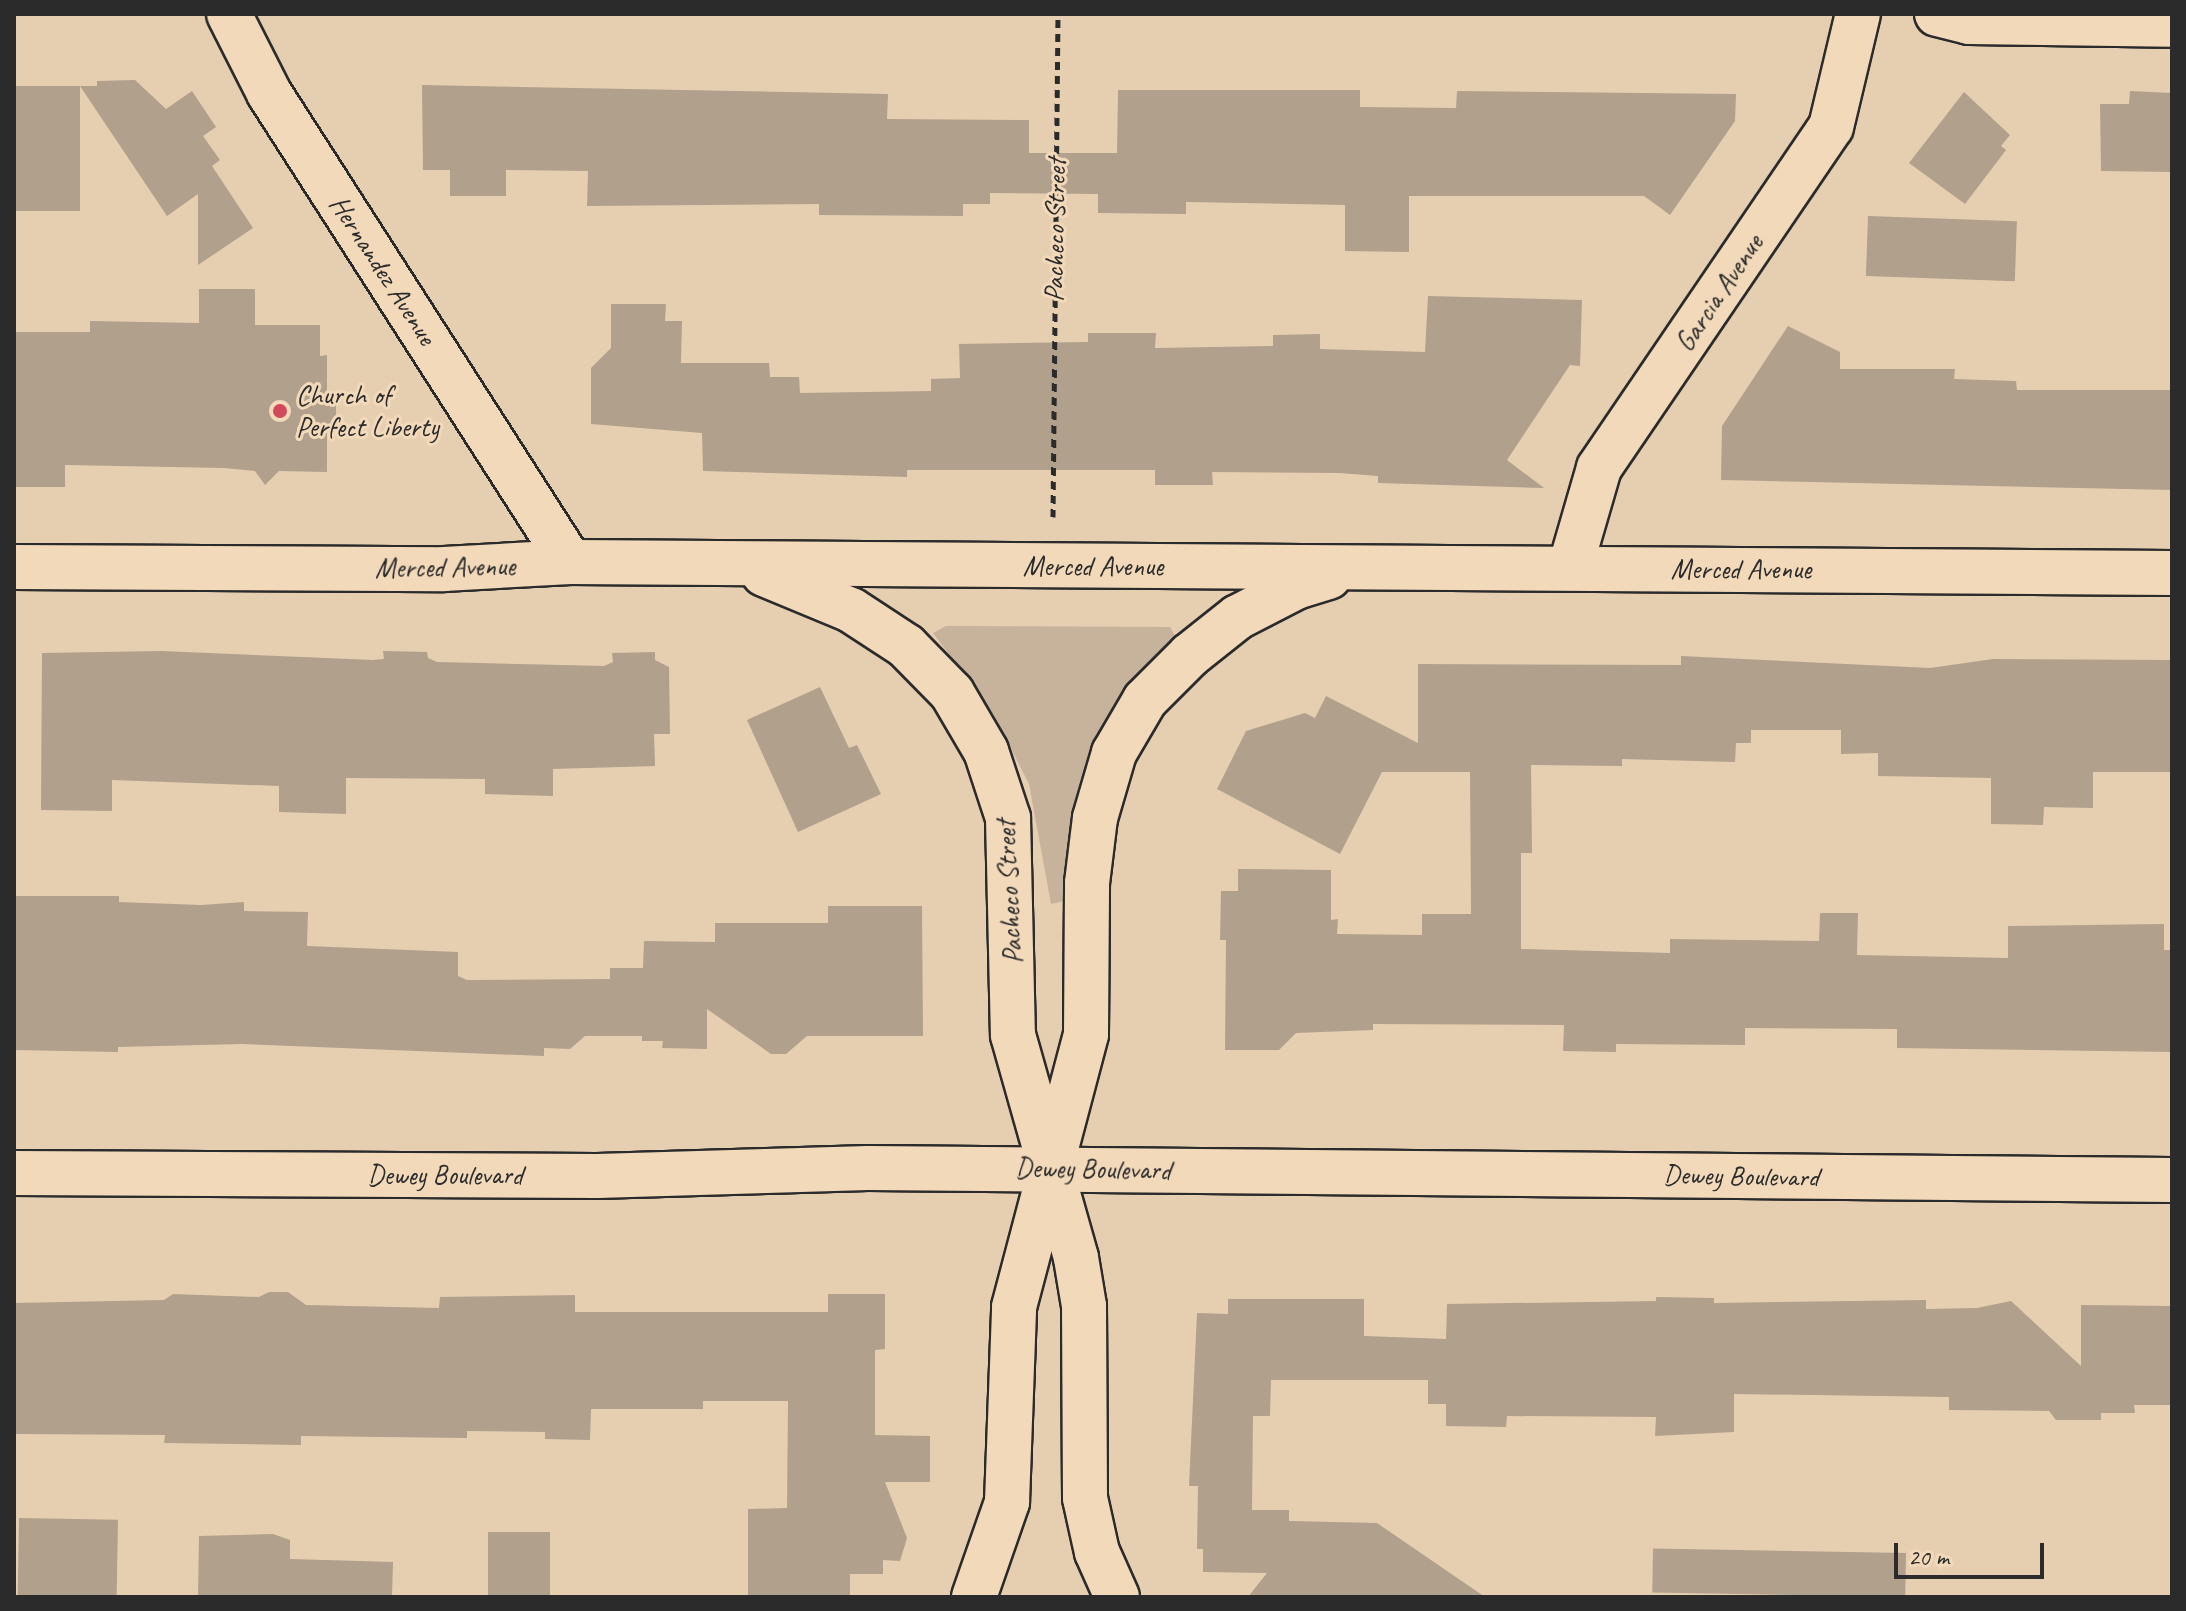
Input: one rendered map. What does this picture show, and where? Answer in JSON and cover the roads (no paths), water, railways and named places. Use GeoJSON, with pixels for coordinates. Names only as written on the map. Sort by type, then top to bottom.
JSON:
{"type":"FeatureCollection","features":[{"type":"Feature","properties":{"kind":"street","name":"Hernandez Avenue"},"geometry":{"type":"LineString","coordinates":[[229,14],[269,93],[570,562]]}},
{"type":"Feature","properties":{"kind":"street","name":"Garcia Avenue"},"geometry":{"type":"LineString","coordinates":[[1570,568],[1599,468],[1831,127],[1858,14]]}},
{"type":"Feature","properties":{"kind":"street"},"geometry":{"type":"LineString","coordinates":[[1937,14],[1969,22],[2172,25]]}},
{"type":"Feature","properties":{"kind":"street","name":"Merced Avenue"},"geometry":{"type":"LineString","coordinates":[[14,567],[444,569],[570,562],[2172,573]]}},
{"type":"Feature","properties":{"kind":"street","name":"Pacheco Street"},"geometry":{"type":"LineString","coordinates":[[728,563],[851,610],[906,646],[952,693],[986,751],[1008,818],[1013,1035],[1084,1306],[1085,1498],[1097,1552],[1117,1597]]}},
{"type":"Feature","properties":{"kind":"street","name":"Pacheco Street"},"geometry":{"type":"LineString","coordinates":[[974,1597],[1007,1502],[1014,1307],[1086,1034],[1087,883],[1095,818],[1114,753],[1145,700],[1238,617],[1296,587],[1358,568]]}},
{"type":"Feature","properties":{"kind":"street","name":"Dewey Boulevard"},"geometry":{"type":"LineString","coordinates":[[14,1173],[597,1176],[868,1168],[2172,1180]]}},
{"type":"Feature","properties":{"kind":"place","name":"Church of Perfect Liberty"},"geometry":{"type":"Point","coordinates":[280,411]}}]}
